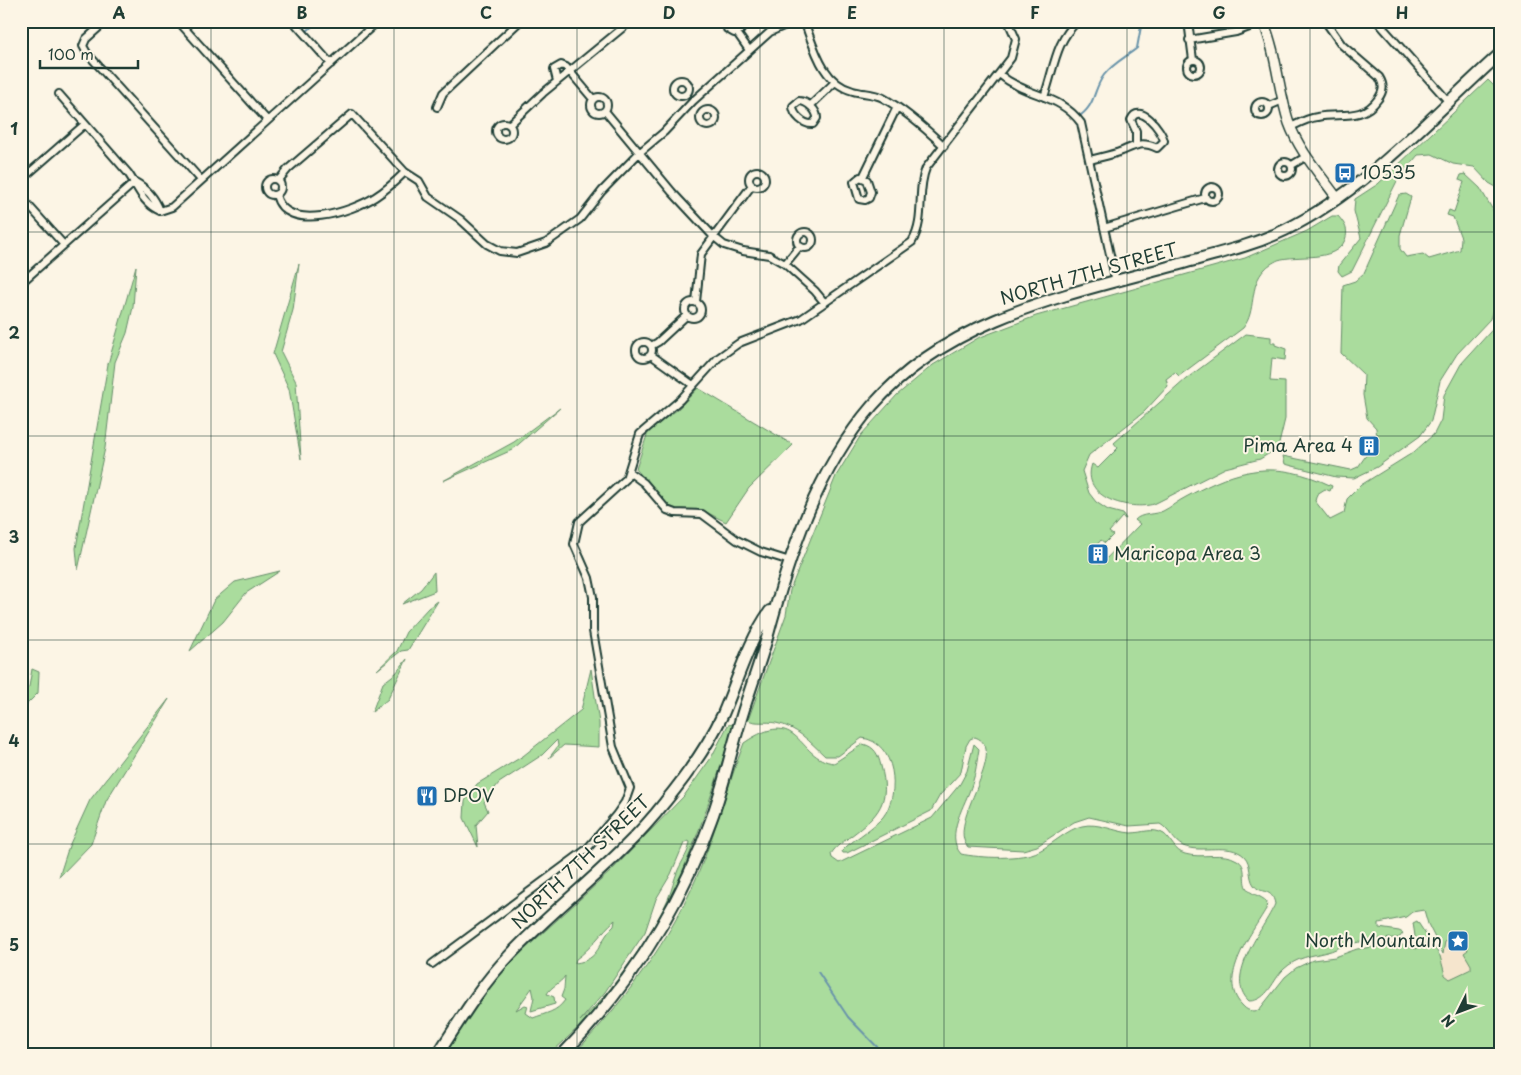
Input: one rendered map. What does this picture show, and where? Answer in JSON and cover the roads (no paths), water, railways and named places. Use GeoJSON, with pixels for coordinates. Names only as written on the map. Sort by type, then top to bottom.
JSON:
{"type":"FeatureCollection","features":[{"type":"Feature","properties":{"kind":"main road","name":"NORTH 7TH STREET"},"geometry":{"type":"LineString","coordinates":[[558,1054],[566,1051],[589,1027],[632,975],[656,937],[684,886],[712,816],[767,638],[774,606],[818,491],[835,456],[864,415],[895,382],[948,343],[982,324],[1040,303],[1237,249],[1285,230],[1336,198],[1378,167],[1500,54]]}},
{"type":"Feature","properties":{"kind":"main road","name":"NORTH 7TH STREET"},"geometry":{"type":"LineString","coordinates":[[438,1054],[464,1013],[508,956],[644,828],[683,780],[715,729],[756,632],[774,606]]}},
{"type":"Feature","properties":{"kind":"street"},"geometry":{"type":"LineString","coordinates":[[106,21],[86,39],[83,46],[200,180]]}},
{"type":"Feature","properties":{"kind":"street"},"geometry":{"type":"LineString","coordinates":[[178,21],[267,120]]}},
{"type":"Feature","properties":{"kind":"street"},"geometry":{"type":"LineString","coordinates":[[293,21],[331,64]]}},
{"type":"Feature","properties":{"kind":"street"},"geometry":{"type":"LineString","coordinates":[[59,94],[135,182],[137,191],[152,207],[160,211],[172,207],[378,21]]}},
{"type":"Feature","properties":{"kind":"street"},"geometry":{"type":"LineString","coordinates":[[437,107],[443,93],[520,21]]}},
{"type":"Feature","properties":{"kind":"street"},"geometry":{"type":"LineString","coordinates":[[727,21],[727,29],[737,33],[749,50]]}},
{"type":"Feature","properties":{"kind":"street"},"geometry":{"type":"LineString","coordinates":[[737,33],[742,27],[742,21]]}},
{"type":"Feature","properties":{"kind":"street"},"geometry":{"type":"LineString","coordinates":[[278,181],[288,168],[352,114],[405,172],[419,181],[428,197],[460,219],[487,244],[508,253],[530,250],[565,231],[580,219],[602,191],[639,153],[664,132],[749,50],[770,32],[795,21]]}},
{"type":"Feature","properties":{"kind":"street"},"geometry":{"type":"LineString","coordinates":[[804,21],[823,68],[835,82],[854,92],[875,95],[897,107],[944,146]]}},
{"type":"Feature","properties":{"kind":"street"},"geometry":{"type":"LineString","coordinates":[[432,964],[587,849],[625,802],[630,788],[613,747],[593,631],[593,596],[589,578],[574,544],[579,522],[626,479],[640,434],[680,400],[729,350],[740,343],[801,319],[912,242],[919,230],[922,179],[926,168],[1012,58],[1016,39],[1008,21]]}},
{"type":"Feature","properties":{"kind":"street"},"geometry":{"type":"LineString","coordinates":[[1044,97],[1058,50],[1065,36],[1080,21],[1091,21]]}},
{"type":"Feature","properties":{"kind":"street"},"geometry":{"type":"LineString","coordinates":[[1188,21],[1193,60]]}},
{"type":"Feature","properties":{"kind":"street"},"geometry":{"type":"LineString","coordinates":[[1291,127],[1319,116],[1342,117],[1364,112],[1377,100],[1383,88],[1379,77],[1342,45],[1325,21]]}},
{"type":"Feature","properties":{"kind":"street"},"geometry":{"type":"LineString","coordinates":[[1377,21],[1448,101]]}},
{"type":"Feature","properties":{"kind":"street"},"geometry":{"type":"LineString","coordinates":[[1189,40],[1236,32],[1263,22],[1272,46],[1283,100],[1291,127],[1307,156],[1336,198]]}},
{"type":"Feature","properties":{"kind":"street"},"geometry":{"type":"LineString","coordinates":[[509,125],[557,81],[626,23]]}},
{"type":"Feature","properties":{"kind":"street"},"geometry":{"type":"LineString","coordinates":[[557,81],[554,74],[557,66],[563,66],[570,71],[593,99]]}},
{"type":"Feature","properties":{"kind":"street"},"geometry":{"type":"LineString","coordinates":[[999,74],[1023,90],[1064,105],[1081,123],[1116,282]]}},
{"type":"Feature","properties":{"kind":"street"},"geometry":{"type":"LineString","coordinates":[[810,106],[835,82]]}},
{"type":"Feature","properties":{"kind":"street"},"geometry":{"type":"LineString","coordinates":[[687,94],[703,111]]}},
{"type":"Feature","properties":{"kind":"street"},"geometry":{"type":"LineString","coordinates":[[593,99],[604,98],[608,104],[605,111]]}},
{"type":"Feature","properties":{"kind":"street"},"geometry":{"type":"LineString","coordinates":[[593,99],[591,106],[593,111],[598,113],[605,111]]}},
{"type":"Feature","properties":{"kind":"street"},"geometry":{"type":"LineString","coordinates":[[1269,106],[1283,100]]}},
{"type":"Feature","properties":{"kind":"street"},"geometry":{"type":"LineString","coordinates":[[863,177],[897,107]]}},
{"type":"Feature","properties":{"kind":"street"},"geometry":{"type":"LineString","coordinates":[[605,111],[639,153],[724,246],[743,252],[768,255],[785,264],[815,291],[824,302]]}},
{"type":"Feature","properties":{"kind":"street"},"geometry":{"type":"LineString","coordinates":[[1090,160],[1122,151],[1136,144],[1147,143],[1157,148],[1164,141],[1162,133],[1143,113],[1138,112],[1133,115],[1131,120],[1136,131],[1136,144]]}},
{"type":"Feature","properties":{"kind":"street"},"geometry":{"type":"LineString","coordinates":[[21,180],[84,124]]}},
{"type":"Feature","properties":{"kind":"street"},"geometry":{"type":"LineString","coordinates":[[1292,165],[1307,156]]}},
{"type":"Feature","properties":{"kind":"street"},"geometry":{"type":"LineString","coordinates":[[276,195],[280,204],[292,215],[309,217],[336,213],[359,206],[376,197],[405,172]]}},
{"type":"Feature","properties":{"kind":"street"},"geometry":{"type":"LineString","coordinates":[[269,180],[278,181],[282,187],[276,195],[268,194],[265,187],[269,180]]}},
{"type":"Feature","properties":{"kind":"street"},"geometry":{"type":"LineString","coordinates":[[21,284],[135,182]]}},
{"type":"Feature","properties":{"kind":"street"},"geometry":{"type":"LineString","coordinates":[[696,302],[686,305],[685,310],[687,315],[694,318],[700,314],[701,308],[696,302],[701,254],[752,185]]}},
{"type":"Feature","properties":{"kind":"street"},"geometry":{"type":"LineString","coordinates":[[21,197],[64,245]]}},
{"type":"Feature","properties":{"kind":"street"},"geometry":{"type":"LineString","coordinates":[[1104,228],[1205,198]]}},
{"type":"Feature","properties":{"kind":"street"},"geometry":{"type":"LineString","coordinates":[[785,264],[799,247]]}},
{"type":"Feature","properties":{"kind":"street"},"geometry":{"type":"LineString","coordinates":[[651,346],[658,342],[687,315]]}},
{"type":"Feature","properties":{"kind":"street"},"geometry":{"type":"LineString","coordinates":[[651,346],[644,342],[636,349],[641,358],[651,355]]}},
{"type":"Feature","properties":{"kind":"street"},"geometry":{"type":"LineString","coordinates":[[651,346],[651,355]]}},
{"type":"Feature","properties":{"kind":"street"},"geometry":{"type":"LineString","coordinates":[[651,355],[693,385]]}},
{"type":"Feature","properties":{"kind":"street"},"geometry":{"type":"LineString","coordinates":[[629,472],[644,483],[667,510],[675,513],[702,514],[738,540],[761,552],[790,561]]}},
{"type":"Feature","properties":{"kind":"waterway"},"geometry":{"type":"LineString","coordinates":[[306,32],[318,21]]}},
{"type":"Feature","properties":{"kind":"waterway"},"geometry":{"type":"LineString","coordinates":[[1077,118],[1088,108],[1100,81],[1107,71],[1137,48],[1142,21]]}},
{"type":"Feature","properties":{"kind":"waterway"},"geometry":{"type":"LineString","coordinates":[[818,972],[848,1017],[884,1054]]}},
{"type":"Feature","properties":{"kind":"place","name":"10535"},"geometry":{"type":"Point","coordinates":[1345,173]}},
{"type":"Feature","properties":{"kind":"place","name":"Pima Area 4"},"geometry":{"type":"Point","coordinates":[1369,446]}},
{"type":"Feature","properties":{"kind":"place","name":"Maricopa Area 3"},"geometry":{"type":"Point","coordinates":[1098,554]}},
{"type":"Feature","properties":{"kind":"place","name":"DPOV"},"geometry":{"type":"Point","coordinates":[427,796]}},
{"type":"Feature","properties":{"kind":"place","name":"North Mountain"},"geometry":{"type":"Point","coordinates":[1458,941]}}]}
